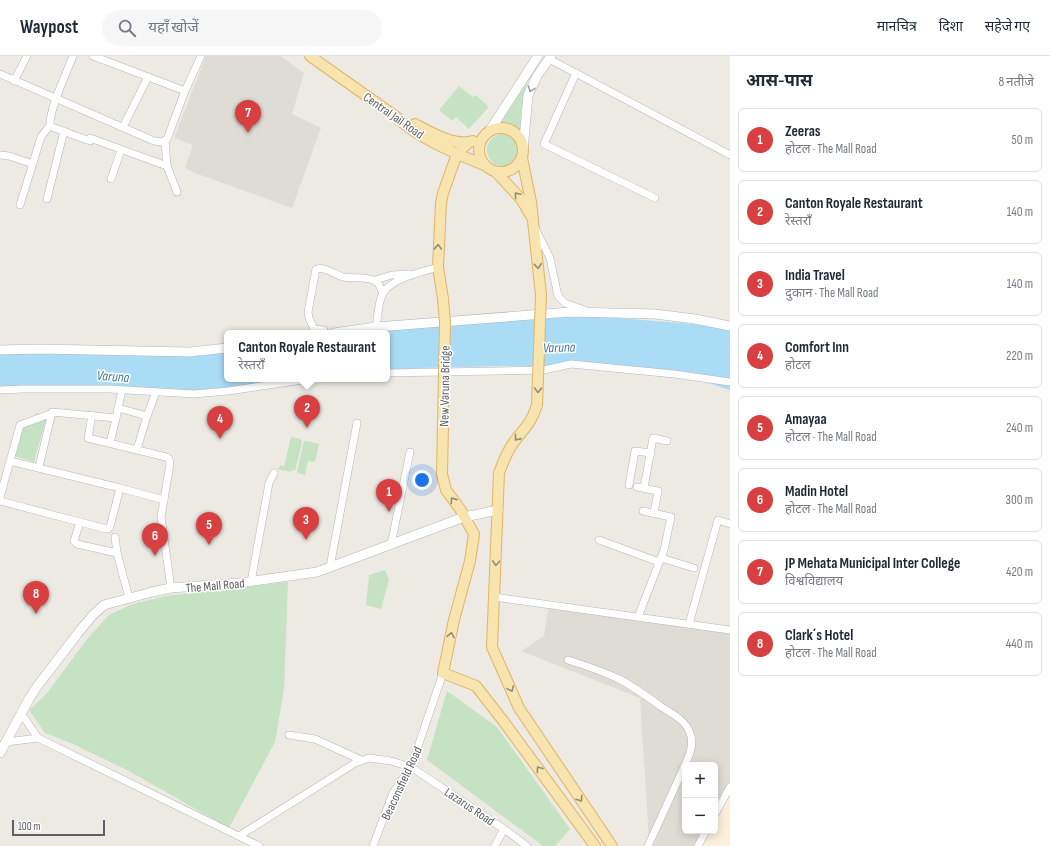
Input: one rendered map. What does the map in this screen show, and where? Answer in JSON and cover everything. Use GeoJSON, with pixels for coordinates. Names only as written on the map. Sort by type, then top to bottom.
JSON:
{"type":"FeatureCollection","features":[{"type":"Feature","properties":{"kind":"main road","name":"Central Jail Road"},"geometry":{"type":"LineString","coordinates":[[310,56],[395,116],[405,125],[424,137],[457,154],[484,165]]}},
{"type":"Feature","properties":{"kind":"main road"},"geometry":{"type":"LineString","coordinates":[[395,116],[407,119],[437,136],[450,140],[468,142],[482,138]]}},
{"type":"Feature","properties":{"kind":"main road"},"geometry":{"type":"LineString","coordinates":[[523,154],[513,168],[505,172],[496,172],[484,165],[480,159],[478,152],[479,144],[482,138],[490,130],[503,127],[515,132],[522,143],[534,224],[541,295],[537,405],[530,422],[514,442],[499,472],[492,647],[519,708],[612,846]]}},
{"type":"Feature","properties":{"kind":"main road"},"geometry":{"type":"LineString","coordinates":[[457,154],[468,142]]}},
{"type":"Feature","properties":{"kind":"main road","name":"New Varuna Bridge"},"geometry":{"type":"LineString","coordinates":[[443,674],[454,620],[470,561],[474,534],[446,490],[442,474],[445,322],[438,268],[440,210],[442,198],[457,154]]}},
{"type":"Feature","properties":{"kind":"main road"},"geometry":{"type":"LineString","coordinates":[[496,172],[521,199],[534,224]]}},
{"type":"Feature","properties":{"kind":"main road"},"geometry":{"type":"LineString","coordinates":[[443,674],[476,686],[595,846]]}},
{"type":"Feature","properties":{"kind":"street"},"geometry":{"type":"LineString","coordinates":[[14,81],[27,56]]}},
{"type":"Feature","properties":{"kind":"street"},"geometry":{"type":"LineString","coordinates":[[20,204],[41,137],[50,125],[50,120],[57,98],[73,56]]}},
{"type":"Feature","properties":{"kind":"street"},"geometry":{"type":"LineString","coordinates":[[93,56],[184,91]]}},
{"type":"Feature","properties":{"kind":"street"},"geometry":{"type":"LineString","coordinates":[[177,192],[167,166],[165,141],[169,134],[184,91],[200,56]]}},
{"type":"Feature","properties":{"kind":"street"},"geometry":{"type":"LineString","coordinates":[[490,130],[538,56]]}},
{"type":"Feature","properties":{"kind":"street"},"geometry":{"type":"LineString","coordinates":[[523,154],[528,95],[537,76],[550,57],[576,73],[730,155]]}},
{"type":"Feature","properties":{"kind":"street"},"geometry":{"type":"LineString","coordinates":[[576,73],[544,144],[655,198]]}},
{"type":"Feature","properties":{"kind":"street"},"geometry":{"type":"LineString","coordinates":[[0,74],[154,140],[159,142],[165,141]]}},
{"type":"Feature","properties":{"kind":"street"},"geometry":{"type":"LineString","coordinates":[[123,127],[148,76]]}},
{"type":"Feature","properties":{"kind":"street"},"geometry":{"type":"LineString","coordinates":[[50,125],[64,132],[167,166]]}},
{"type":"Feature","properties":{"kind":"street"},"geometry":{"type":"LineString","coordinates":[[47,199],[64,132]]}},
{"type":"Feature","properties":{"kind":"street"},"geometry":{"type":"LineString","coordinates":[[111,179],[122,150]]}},
{"type":"Feature","properties":{"kind":"street"},"geometry":{"type":"LineString","coordinates":[[0,155],[9,156],[33,164]]}},
{"type":"Feature","properties":{"kind":"street"},"geometry":{"type":"LineString","coordinates":[[534,224],[550,258],[557,292],[560,299],[565,303],[591,312]]}},
{"type":"Feature","properties":{"kind":"street"},"geometry":{"type":"LineString","coordinates":[[324,330],[314,329],[308,315],[316,269],[321,268],[345,277],[360,277],[375,280],[392,275],[417,274]]}},
{"type":"Feature","properties":{"kind":"street"},"geometry":{"type":"LineString","coordinates":[[382,294],[391,284],[438,268]]}},
{"type":"Feature","properties":{"kind":"street"},"geometry":{"type":"LineString","coordinates":[[375,280],[379,283],[382,294],[376,327]]}},
{"type":"Feature","properties":{"kind":"street"},"geometry":{"type":"LineString","coordinates":[[355,330],[376,327],[570,312],[655,314],[695,319],[730,326]]}},
{"type":"Feature","properties":{"kind":"street"},"geometry":{"type":"LineString","coordinates":[[0,350],[39,349],[190,352],[224,348]]}},
{"type":"Feature","properties":{"kind":"street"},"geometry":{"type":"LineString","coordinates":[[390,373],[544,370],[571,364],[674,374],[730,382]]}},
{"type":"Feature","properties":{"kind":"street"},"geometry":{"type":"LineString","coordinates":[[0,390],[122,390],[194,394],[212,393],[288,382]]}},
{"type":"Feature","properties":{"kind":"street"},"geometry":{"type":"LineString","coordinates":[[110,443],[122,390]]}},
{"type":"Feature","properties":{"kind":"street"},"geometry":{"type":"LineString","coordinates":[[137,449],[156,392]]}},
{"type":"Feature","properties":{"kind":"street"},"geometry":{"type":"LineString","coordinates":[[118,408],[147,416]]}},
{"type":"Feature","properties":{"kind":"street"},"geometry":{"type":"LineString","coordinates":[[0,497],[20,425],[53,412],[116,418]]}},
{"type":"Feature","properties":{"kind":"street"},"geometry":{"type":"LineString","coordinates":[[39,467],[50,414]]}},
{"type":"Feature","properties":{"kind":"street"},"geometry":{"type":"LineString","coordinates":[[92,415],[88,438],[137,449],[169,459],[170,464],[162,517],[171,588]]}},
{"type":"Feature","properties":{"kind":"street"},"geometry":{"type":"LineString","coordinates":[[330,567],[357,423]]}},
{"type":"Feature","properties":{"kind":"street"},"geometry":{"type":"LineString","coordinates":[[654,513],[658,491],[641,488],[651,453],[653,438],[667,441]]}},
{"type":"Feature","properties":{"kind":"street"},"geometry":{"type":"LineString","coordinates":[[630,485],[635,451],[651,453]]}},
{"type":"Feature","properties":{"kind":"street"},"geometry":{"type":"LineString","coordinates":[[391,545],[410,452]]}},
{"type":"Feature","properties":{"kind":"street"},"geometry":{"type":"LineString","coordinates":[[10,461],[39,467],[164,500]]}},
{"type":"Feature","properties":{"kind":"street"},"geometry":{"type":"LineString","coordinates":[[251,582],[269,484],[274,473]]}},
{"type":"Feature","properties":{"kind":"street"},"geometry":{"type":"LineString","coordinates":[[0,500],[108,529],[120,488]]}},
{"type":"Feature","properties":{"kind":"street","name":"The Mall Road"},"geometry":{"type":"LineString","coordinates":[[0,753],[36,688],[92,616],[104,605],[171,588],[251,582],[317,572],[464,517],[498,510]]}},
{"type":"Feature","properties":{"kind":"street"},"geometry":{"type":"LineString","coordinates":[[638,617],[660,560],[671,517],[643,511]]}},
{"type":"Feature","properties":{"kind":"street"},"geometry":{"type":"LineString","coordinates":[[689,624],[718,520],[730,524]]}},
{"type":"Feature","properties":{"kind":"street"},"geometry":{"type":"LineString","coordinates":[[80,522],[74,541],[77,544],[117,554]]}},
{"type":"Feature","properties":{"kind":"street"},"geometry":{"type":"LineString","coordinates":[[115,537],[117,554],[129,598]]}},
{"type":"Feature","properties":{"kind":"street"},"geometry":{"type":"LineString","coordinates":[[599,540],[660,560],[694,568]]}},
{"type":"Feature","properties":{"kind":"street"},"geometry":{"type":"LineString","coordinates":[[494,597],[730,630]]}},
{"type":"Feature","properties":{"kind":"street"},"geometry":{"type":"LineString","coordinates":[[568,660],[618,678],[676,716],[690,732],[692,740],[691,750],[686,762]]}},
{"type":"Feature","properties":{"kind":"street","name":"Beaconsfield Road"},"geometry":{"type":"LineString","coordinates":[[373,846],[393,792],[411,767],[443,674]]}},
{"type":"Feature","properties":{"kind":"street"},"geometry":{"type":"LineString","coordinates":[[21,713],[38,738],[258,846]]}},
{"type":"Feature","properties":{"kind":"street"},"geometry":{"type":"LineString","coordinates":[[289,736],[315,739],[361,760]]}},
{"type":"Feature","properties":{"kind":"street"},"geometry":{"type":"LineString","coordinates":[[6,742],[38,738]]}},
{"type":"Feature","properties":{"kind":"street","name":"Lazarus Road"},"geometry":{"type":"LineString","coordinates":[[361,760],[369,758],[391,761],[411,767],[528,846]]}},
{"type":"Feature","properties":{"kind":"street"},"geometry":{"type":"LineString","coordinates":[[239,836],[361,760]]}},
{"type":"Feature","properties":{"kind":"street"},"geometry":{"type":"LineString","coordinates":[[648,846],[682,772]]}},
{"type":"Feature","properties":{"kind":"street"},"geometry":{"type":"LineString","coordinates":[[718,809],[730,787]]}},
{"type":"Feature","properties":{"kind":"street"},"geometry":{"type":"LineString","coordinates":[[495,846],[504,829]]}},
{"type":"Feature","properties":{"kind":"street"},"geometry":{"type":"LineString","coordinates":[[698,846],[704,834]]}},
{"type":"Feature","properties":{"kind":"shaded area"},"geometry":{"type":"Polygon","coordinates":[[[206,56],[280,56],[304,73],[292,114],[321,128],[292,208],[185,168],[193,145],[174,138],[206,56]]]}},
{"type":"Feature","properties":{"kind":"shaded area"},"geometry":{"type":"Polygon","coordinates":[[[549,605],[730,630],[730,787],[718,809],[718,762],[682,762],[682,834],[704,834],[698,846],[654,846],[649,841],[640,698],[521,651],[544,636],[549,605]]]}},
{"type":"Feature","properties":{"kind":"shaded area"},"geometry":{"type":"Polygon","coordinates":[[[730,795],[730,846],[700,846],[707,834],[718,834],[718,815],[730,795]]]}},
{"type":"Feature","properties":{"kind":"green space"},"geometry":{"type":"Polygon","coordinates":[[[526,84],[521,111],[521,132],[506,124],[500,124],[526,84]]]}},
{"type":"Feature","properties":{"kind":"green space"},"geometry":{"type":"Polygon","coordinates":[[[459,86],[473,97],[476,95],[489,107],[469,129],[456,117],[452,121],[439,110],[459,86]]]}},
{"type":"Feature","properties":{"kind":"green space"},"geometry":{"type":"Polygon","coordinates":[[[503,134],[509,135],[516,141],[519,150],[518,156],[512,163],[503,166],[497,165],[490,159],[487,150],[488,144],[494,137],[503,134]]]}},
{"type":"Feature","properties":{"kind":"green space"},"geometry":{"type":"Polygon","coordinates":[[[36,413],[47,416],[34,462],[14,456],[23,423],[34,419],[36,413]]]}},
{"type":"Feature","properties":{"kind":"green space"},"geometry":{"type":"Polygon","coordinates":[[[291,437],[300,439],[302,442],[295,471],[292,470],[291,472],[278,469],[281,465],[284,467],[291,437]]]}},
{"type":"Feature","properties":{"kind":"green space"},"geometry":{"type":"Polygon","coordinates":[[[304,441],[319,444],[315,462],[308,461],[305,475],[297,473],[304,441]]]}},
{"type":"Feature","properties":{"kind":"green space"},"geometry":{"type":"Polygon","coordinates":[[[385,570],[389,580],[381,609],[366,605],[369,575],[385,570]]]}},
{"type":"Feature","properties":{"kind":"green space"},"geometry":{"type":"Polygon","coordinates":[[[288,582],[284,689],[275,742],[229,828],[129,771],[73,744],[45,733],[29,710],[47,693],[88,638],[109,615],[130,605],[165,596],[288,582]]]}},
{"type":"Feature","properties":{"kind":"green space"},"geometry":{"type":"Polygon","coordinates":[[[447,691],[497,727],[570,829],[555,846],[543,846],[427,760],[447,691]]]}},
{"type":"Feature","properties":{"kind":"water","name":"Varuna"},"geometry":{"type":"Polygon","coordinates":[[[556,313],[730,327],[730,390],[702,381],[573,367],[505,366],[419,368],[390,371],[390,330],[556,313]]]}},
{"type":"Feature","properties":{"kind":"water","name":"Varuna"},"geometry":{"type":"Polygon","coordinates":[[[31,347],[224,347],[224,382],[269,382],[208,391],[158,390],[126,386],[0,392],[0,350],[31,347]]]}},
{"type":"Feature","properties":{"kind":"place","name":"JP Mehata Municipal Inter College"},"geometry":{"type":"Point","coordinates":[248,133]}},
{"type":"Feature","properties":{"kind":"place","name":"Canton Royale Restaurant"},"geometry":{"type":"Point","coordinates":[307,428]}},
{"type":"Feature","properties":{"kind":"place","name":"Comfort Inn"},"geometry":{"type":"Point","coordinates":[220,439]}},
{"type":"Feature","properties":{"kind":"place","name":"Zeeras"},"geometry":{"type":"Point","coordinates":[389,512]}},
{"type":"Feature","properties":{"kind":"place","name":"India Travel"},"geometry":{"type":"Point","coordinates":[306,540]}},
{"type":"Feature","properties":{"kind":"place","name":"Amayaa"},"geometry":{"type":"Point","coordinates":[209,545]}},
{"type":"Feature","properties":{"kind":"place","name":"Madin Hotel"},"geometry":{"type":"Point","coordinates":[155,556]}},
{"type":"Feature","properties":{"kind":"place","name":"Clark´s Hotel"},"geometry":{"type":"Point","coordinates":[36,614]}}]}
